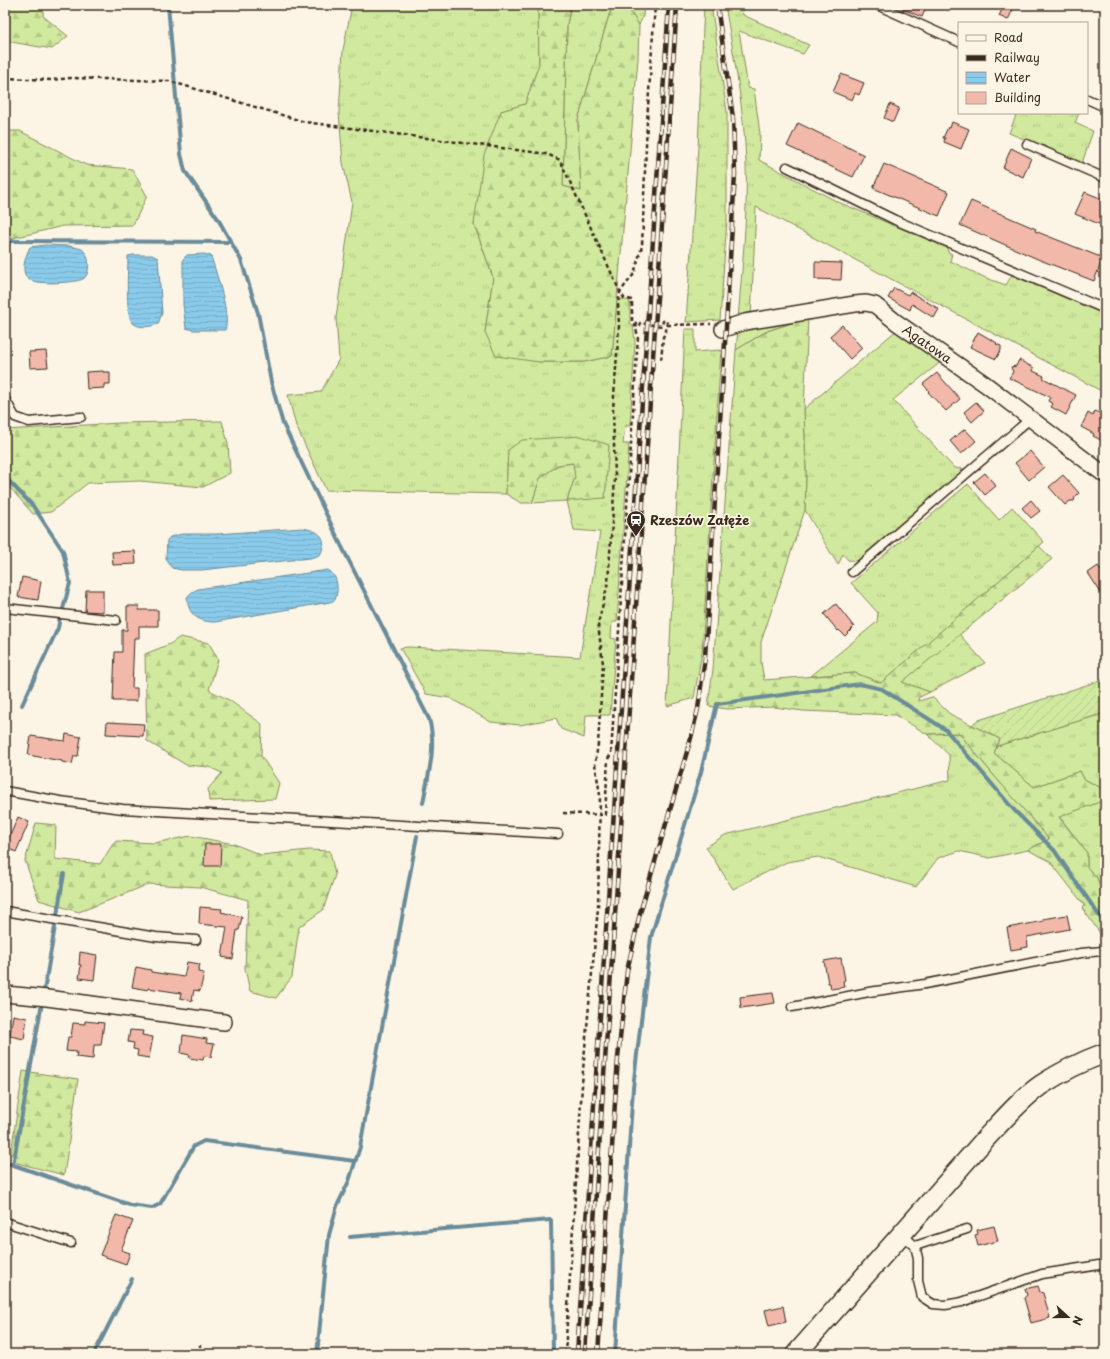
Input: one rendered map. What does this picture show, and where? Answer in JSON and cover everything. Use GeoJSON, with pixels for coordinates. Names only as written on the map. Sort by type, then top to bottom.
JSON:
{"type":"FeatureCollection","features":[{"type":"Feature","properties":{"kind":"street","name":"Agatowa"},"geometry":{"type":"LineString","coordinates":[[723,329],[745,322],[866,303],[875,305],[896,322],[985,384],[1105,475]]}},
{"type":"Feature","properties":{"kind":"street"},"geometry":{"type":"LineString","coordinates":[[5,994],[47,998],[224,1022]]}},
{"type":"Feature","properties":{"kind":"street"},"geometry":{"type":"LineString","coordinates":[[796,1354],[909,1240],[987,1137],[1024,1100],[1040,1086],[1064,1071],[1105,1053]]}},
{"type":"Feature","properties":{"kind":"lane"},"geometry":{"type":"LineString","coordinates":[[877,5],[958,42]]}},
{"type":"Feature","properties":{"kind":"lane"},"geometry":{"type":"LineString","coordinates":[[1088,99],[1105,107]]}},
{"type":"Feature","properties":{"kind":"lane"},"geometry":{"type":"LineString","coordinates":[[1027,144],[1105,178]]}},
{"type":"Feature","properties":{"kind":"lane"},"geometry":{"type":"LineString","coordinates":[[787,167],[895,220],[1105,309]]}},
{"type":"Feature","properties":{"kind":"lane"},"geometry":{"type":"LineString","coordinates":[[5,399],[15,417],[29,422],[81,417]]}},
{"type":"Feature","properties":{"kind":"lane"},"geometry":{"type":"LineString","coordinates":[[852,572],[1031,418]]}},
{"type":"Feature","properties":{"kind":"lane"},"geometry":{"type":"LineString","coordinates":[[5,608],[116,620]]}},
{"type":"Feature","properties":{"kind":"lane"},"geometry":{"type":"LineString","coordinates":[[5,791],[60,801],[123,809],[558,834]]}},
{"type":"Feature","properties":{"kind":"lane"},"geometry":{"type":"LineString","coordinates":[[5,911],[156,937],[196,940]]}},
{"type":"Feature","properties":{"kind":"lane"},"geometry":{"type":"LineString","coordinates":[[792,1008],[869,992],[925,984],[1081,953],[1102,951],[1105,953]]}},
{"type":"Feature","properties":{"kind":"lane"},"geometry":{"type":"LineString","coordinates":[[5,1222],[71,1243]]}},
{"type":"Feature","properties":{"kind":"lane"},"geometry":{"type":"LineString","coordinates":[[967,1229],[909,1240],[918,1258],[918,1281],[922,1297],[933,1304],[945,1305],[962,1302],[1042,1274],[1099,1265]]}},
{"type":"Feature","properties":{"kind":"path"},"geometry":{"type":"LineString","coordinates":[[565,1354],[583,1070],[598,908],[600,794],[595,764],[604,664],[598,624],[608,583],[615,478],[614,410],[619,326],[618,303],[620,292],[634,274],[642,246],[655,5]]}},
{"type":"Feature","properties":{"kind":"path"},"geometry":{"type":"LineString","coordinates":[[5,78],[169,81],[305,122],[547,154],[560,160],[620,292],[624,298],[632,300],[632,321],[636,323],[635,326],[638,336],[611,754],[608,760],[605,815],[563,813]]}},
{"type":"Feature","properties":{"kind":"path"},"geometry":{"type":"LineString","coordinates":[[635,326],[640,327],[640,323],[662,326],[663,321],[667,321],[666,332],[663,337],[661,362]]}},
{"type":"Feature","properties":{"kind":"path"},"geometry":{"type":"LineString","coordinates":[[667,325],[720,324],[723,329]]}},
{"type":"Feature","properties":{"kind":"path"},"geometry":{"type":"LineString","coordinates":[[200,1344],[200,1354]]}},
{"type":"Feature","properties":{"kind":"green space"},"geometry":{"type":"Polygon","coordinates":[[[5,5],[44,5],[43,16],[68,36],[52,49],[5,41],[5,5]]]}},
{"type":"Feature","properties":{"kind":"green space"},"geometry":{"type":"Polygon","coordinates":[[[352,5],[538,5],[539,64],[525,104],[501,111],[474,224],[493,277],[485,332],[539,362],[584,362],[612,356],[617,298],[630,301],[630,323],[633,325],[635,342],[630,426],[625,426],[623,444],[629,444],[617,622],[612,622],[611,638],[616,639],[610,715],[586,715],[584,738],[561,729],[556,718],[520,725],[491,722],[450,698],[426,694],[400,648],[409,647],[580,657],[600,532],[574,530],[567,501],[609,445],[508,450],[506,494],[326,490],[296,426],[288,395],[321,392],[339,359],[336,318],[352,202],[343,163],[339,112],[343,50],[352,5]]]}},
{"type":"Feature","properties":{"kind":"green space"},"geometry":{"type":"Polygon","coordinates":[[[538,5],[571,5],[567,24],[563,186],[581,191],[578,120],[610,12],[618,5],[626,5],[639,25],[638,59],[612,356],[584,362],[539,362],[496,356],[485,332],[493,277],[474,224],[484,155],[501,111],[525,104],[539,64],[538,5]]]}},
{"type":"Feature","properties":{"kind":"green space"},"geometry":{"type":"Polygon","coordinates":[[[571,5],[618,5],[610,12],[578,120],[581,191],[563,186],[567,24],[571,5]]]}},
{"type":"Feature","properties":{"kind":"green space"},"geometry":{"type":"Polygon","coordinates":[[[626,5],[644,5],[643,16],[639,25],[626,5]]]}},
{"type":"Feature","properties":{"kind":"green space"},"geometry":{"type":"Polygon","coordinates":[[[704,5],[711,5],[727,112],[727,219],[720,320],[686,322],[698,147],[704,5]]]}},
{"type":"Feature","properties":{"kind":"green space"},"geometry":{"type":"Polygon","coordinates":[[[725,5],[741,5],[743,15],[809,45],[803,54],[739,31],[748,88],[754,89],[760,134],[759,160],[836,201],[947,248],[948,252],[952,254],[950,261],[986,278],[1006,285],[1012,275],[1105,315],[1105,393],[756,207],[751,318],[738,320],[743,261],[746,162],[741,103],[725,5]]]}},
{"type":"Feature","properties":{"kind":"green space"},"geometry":{"type":"Polygon","coordinates":[[[1017,114],[1079,114],[1075,123],[1093,131],[1082,163],[1009,133],[1017,114]]]}},
{"type":"Feature","properties":{"kind":"green space"},"geometry":{"type":"Polygon","coordinates":[[[5,131],[20,131],[86,165],[132,169],[147,196],[133,225],[63,226],[5,240],[5,131]]]}},
{"type":"Feature","properties":{"kind":"green space"},"geometry":{"type":"Polygon","coordinates":[[[808,318],[804,409],[806,473],[805,510],[761,642],[761,662],[764,680],[855,673],[881,683],[1039,546],[1052,559],[902,682],[930,692],[918,698],[919,701],[932,697],[950,714],[1000,739],[994,753],[1034,787],[1080,771],[1084,779],[1105,790],[1105,800],[1059,817],[1087,853],[1087,867],[1097,878],[1102,893],[1105,897],[1105,940],[1082,908],[1084,905],[1050,861],[1028,850],[1049,839],[959,733],[927,734],[895,715],[803,711],[774,707],[727,709],[708,706],[713,669],[736,350],[767,331],[808,318]]]}},
{"type":"Feature","properties":{"kind":"green space"},"geometry":{"type":"Polygon","coordinates":[[[797,321],[767,331],[736,350],[738,330],[797,321]]]}},
{"type":"Feature","properties":{"kind":"green space"},"geometry":{"type":"Polygon","coordinates":[[[685,329],[695,329],[695,352],[721,350],[702,652],[694,698],[667,706],[685,329]]]}},
{"type":"Feature","properties":{"kind":"green space"},"geometry":{"type":"Polygon","coordinates":[[[898,329],[942,361],[893,400],[954,468],[966,469],[857,561],[848,560],[843,554],[838,565],[805,510],[806,473],[804,409],[898,329]]]}},
{"type":"Feature","properties":{"kind":"green space"},"geometry":{"type":"Polygon","coordinates":[[[222,421],[228,443],[230,473],[203,487],[140,481],[88,483],[51,512],[33,514],[5,482],[5,430],[119,423],[222,421]]]}},
{"type":"Feature","properties":{"kind":"green space"},"geometry":{"type":"Polygon","coordinates":[[[581,436],[609,445],[605,498],[567,501],[575,477],[573,463],[558,465],[540,478],[532,503],[521,503],[506,494],[508,450],[522,440],[581,436]]]}},
{"type":"Feature","properties":{"kind":"green space"},"geometry":{"type":"Polygon","coordinates":[[[574,463],[575,477],[567,501],[532,503],[540,478],[558,465],[574,463]]]}},
{"type":"Feature","properties":{"kind":"green space"},"geometry":{"type":"Polygon","coordinates":[[[968,484],[999,520],[1012,507],[1044,542],[881,683],[855,673],[811,676],[877,622],[878,613],[851,583],[968,484]]]}},
{"type":"Feature","properties":{"kind":"green space"},"geometry":{"type":"Polygon","coordinates":[[[959,634],[985,663],[930,692],[901,682],[959,634]]]}},
{"type":"Feature","properties":{"kind":"green space"},"geometry":{"type":"Polygon","coordinates":[[[180,637],[209,643],[218,659],[209,690],[229,700],[262,724],[261,756],[279,783],[275,799],[209,801],[208,789],[222,773],[209,767],[186,765],[147,741],[145,654],[170,644],[180,637]]]}},
{"type":"Feature","properties":{"kind":"green space"},"geometry":{"type":"Polygon","coordinates":[[[1105,679],[1105,713],[997,746],[1000,739],[972,725],[976,721],[1105,679]]]}},
{"type":"Feature","properties":{"kind":"green space"},"geometry":{"type":"Polygon","coordinates":[[[1105,713],[1105,759],[1103,759],[1105,764],[1105,790],[1084,779],[1080,771],[1034,787],[994,753],[997,746],[1105,713]]]}},
{"type":"Feature","properties":{"kind":"green space"},"geometry":{"type":"Polygon","coordinates":[[[959,733],[1050,839],[1028,850],[990,858],[959,851],[938,858],[916,887],[818,857],[787,862],[733,889],[706,847],[725,835],[950,780],[949,755],[927,734],[959,733]]]}},
{"type":"Feature","properties":{"kind":"green space"},"geometry":{"type":"Polygon","coordinates":[[[1105,800],[1105,897],[1102,893],[1097,878],[1087,867],[1087,853],[1059,816],[1105,800]]]}},
{"type":"Feature","properties":{"kind":"green space"},"geometry":{"type":"Polygon","coordinates":[[[36,823],[56,825],[55,859],[100,864],[115,841],[154,843],[191,836],[234,844],[261,855],[309,850],[330,851],[335,875],[323,910],[299,927],[292,977],[276,998],[250,991],[245,969],[248,900],[200,887],[149,884],[79,912],[39,900],[25,861],[36,823]]]}},
{"type":"Feature","properties":{"kind":"green space"},"geometry":{"type":"Polygon","coordinates":[[[23,1071],[78,1079],[64,1175],[17,1163],[11,1153],[23,1071]]]}},
{"type":"Feature","properties":{"kind":"water"},"geometry":{"type":"Polygon","coordinates":[[[45,245],[70,246],[82,249],[88,259],[87,275],[83,279],[53,283],[36,282],[30,280],[26,277],[24,266],[30,247],[45,245]]]}},
{"type":"Feature","properties":{"kind":"water"},"geometry":{"type":"Polygon","coordinates":[[[204,254],[211,256],[225,304],[225,330],[193,330],[186,328],[183,305],[183,259],[187,255],[204,254]]]}},
{"type":"Feature","properties":{"kind":"water"},"geometry":{"type":"Polygon","coordinates":[[[152,255],[158,258],[162,313],[158,324],[148,327],[138,326],[132,322],[128,309],[128,256],[152,255]]]}},
{"type":"Feature","properties":{"kind":"water"},"geometry":{"type":"Polygon","coordinates":[[[303,528],[314,531],[321,536],[324,544],[320,555],[310,558],[202,570],[181,570],[172,568],[166,559],[167,540],[170,537],[182,534],[216,534],[303,528]]]}},
{"type":"Feature","properties":{"kind":"water"},"geometry":{"type":"Polygon","coordinates":[[[328,570],[334,575],[337,583],[335,600],[330,602],[215,622],[199,619],[189,608],[187,597],[198,589],[328,570]]]}},
{"type":"Feature","properties":{"kind":"building"},"geometry":{"type":"Polygon","coordinates":[[[893,5],[927,5],[922,17],[893,5]]]}},
{"type":"Feature","properties":{"kind":"building"},"geometry":{"type":"Polygon","coordinates":[[[1004,5],[1015,5],[1008,20],[999,16],[1004,5]]]}},
{"type":"Feature","properties":{"kind":"building"},"geometry":{"type":"Polygon","coordinates":[[[841,74],[864,83],[859,95],[855,93],[852,100],[833,92],[841,74]]]}},
{"type":"Feature","properties":{"kind":"building"},"geometry":{"type":"Polygon","coordinates":[[[890,104],[899,108],[893,122],[884,118],[890,104]]]}},
{"type":"Feature","properties":{"kind":"building"},"geometry":{"type":"Polygon","coordinates":[[[952,122],[969,129],[961,149],[944,142],[945,138],[943,138],[952,122]]]}},
{"type":"Feature","properties":{"kind":"building"},"geometry":{"type":"Polygon","coordinates":[[[798,123],[864,155],[853,177],[787,146],[798,123]]]}},
{"type":"Feature","properties":{"kind":"building"},"geometry":{"type":"Polygon","coordinates":[[[1011,148],[1031,158],[1023,177],[1003,168],[1011,148]]]}},
{"type":"Feature","properties":{"kind":"building"},"geometry":{"type":"Polygon","coordinates":[[[884,164],[949,192],[939,216],[873,188],[884,164]]]}},
{"type":"Feature","properties":{"kind":"building"},"geometry":{"type":"Polygon","coordinates":[[[1085,192],[1105,200],[1105,209],[1099,224],[1075,214],[1085,192]]]}},
{"type":"Feature","properties":{"kind":"building"},"geometry":{"type":"Polygon","coordinates":[[[971,201],[1036,229],[1035,231],[1103,258],[1094,281],[1040,260],[960,225],[971,201]]]}},
{"type":"Feature","properties":{"kind":"building"},"geometry":{"type":"Polygon","coordinates":[[[815,262],[842,263],[841,280],[815,279],[815,262]]]}},
{"type":"Feature","properties":{"kind":"building"},"geometry":{"type":"Polygon","coordinates":[[[894,288],[908,295],[910,292],[939,309],[934,318],[912,304],[910,310],[888,298],[894,288]]]}},
{"type":"Feature","properties":{"kind":"building"},"geometry":{"type":"Polygon","coordinates":[[[842,325],[862,348],[850,359],[830,336],[842,325]]]}},
{"type":"Feature","properties":{"kind":"building"},"geometry":{"type":"Polygon","coordinates":[[[978,332],[1001,346],[1001,350],[996,359],[970,347],[978,332]]]}},
{"type":"Feature","properties":{"kind":"building"},"geometry":{"type":"Polygon","coordinates":[[[46,351],[48,367],[30,368],[29,352],[46,351]]]}},
{"type":"Feature","properties":{"kind":"building"},"geometry":{"type":"Polygon","coordinates":[[[1019,360],[1034,368],[1033,371],[1044,376],[1043,378],[1076,395],[1066,415],[1051,407],[1053,404],[1048,401],[1050,397],[1009,378],[1013,372],[1011,367],[1016,366],[1019,360]]]}},
{"type":"Feature","properties":{"kind":"building"},"geometry":{"type":"Polygon","coordinates":[[[86,372],[110,372],[110,384],[104,384],[104,388],[87,389],[86,372]]]}},
{"type":"Feature","properties":{"kind":"building"},"geometry":{"type":"Polygon","coordinates":[[[937,373],[960,399],[946,411],[928,392],[929,391],[923,384],[937,373]]]}},
{"type":"Feature","properties":{"kind":"building"},"geometry":{"type":"Polygon","coordinates":[[[976,402],[984,411],[972,422],[964,412],[976,402]]]}},
{"type":"Feature","properties":{"kind":"building"},"geometry":{"type":"Polygon","coordinates":[[[1095,411],[1104,415],[1105,413],[1105,442],[1093,436],[1094,434],[1081,427],[1088,413],[1093,416],[1095,411]]]}},
{"type":"Feature","properties":{"kind":"building"},"geometry":{"type":"Polygon","coordinates":[[[965,429],[976,441],[961,454],[950,441],[965,429]]]}},
{"type":"Feature","properties":{"kind":"building"},"geometry":{"type":"Polygon","coordinates":[[[1030,451],[1044,467],[1029,480],[1015,463],[1030,451]]]}},
{"type":"Feature","properties":{"kind":"building"},"geometry":{"type":"Polygon","coordinates":[[[985,473],[996,486],[985,495],[974,482],[985,473]]]}},
{"type":"Feature","properties":{"kind":"building"},"geometry":{"type":"Polygon","coordinates":[[[1063,475],[1079,493],[1075,497],[1074,501],[1070,501],[1065,505],[1049,487],[1063,475]]]}},
{"type":"Feature","properties":{"kind":"building"},"geometry":{"type":"Polygon","coordinates":[[[1031,500],[1040,511],[1031,518],[1022,508],[1031,500]]]}},
{"type":"Feature","properties":{"kind":"building"},"geometry":{"type":"Polygon","coordinates":[[[135,551],[136,564],[113,565],[112,552],[135,551]]]}},
{"type":"Feature","properties":{"kind":"building"},"geometry":{"type":"Polygon","coordinates":[[[1098,566],[1105,576],[1105,599],[1088,573],[1098,566]]]}},
{"type":"Feature","properties":{"kind":"building"},"geometry":{"type":"Polygon","coordinates":[[[22,577],[41,581],[38,600],[18,597],[22,577]]]}},
{"type":"Feature","properties":{"kind":"building"},"geometry":{"type":"Polygon","coordinates":[[[86,590],[103,590],[103,612],[85,611],[86,590]]]}},
{"type":"Feature","properties":{"kind":"building"},"geometry":{"type":"Polygon","coordinates":[[[836,604],[854,627],[845,636],[839,630],[838,631],[824,614],[836,604]]]}},
{"type":"Feature","properties":{"kind":"building"},"geometry":{"type":"Polygon","coordinates":[[[127,606],[139,606],[139,610],[158,610],[158,626],[139,626],[139,638],[134,638],[132,688],[137,688],[137,701],[113,701],[115,652],[122,652],[122,630],[127,630],[127,606]]]}},
{"type":"Feature","properties":{"kind":"building"},"geometry":{"type":"Polygon","coordinates":[[[107,722],[144,724],[143,736],[106,734],[107,722]]]}},
{"type":"Feature","properties":{"kind":"building"},"geometry":{"type":"Polygon","coordinates":[[[66,734],[81,737],[78,756],[74,756],[72,764],[28,755],[31,736],[65,741],[66,734]]]}},
{"type":"Feature","properties":{"kind":"building"},"geometry":{"type":"Polygon","coordinates":[[[18,817],[29,822],[16,852],[5,847],[18,817]]]}},
{"type":"Feature","properties":{"kind":"building"},"geometry":{"type":"Polygon","coordinates":[[[205,844],[221,844],[220,866],[204,866],[205,844]]]}},
{"type":"Feature","properties":{"kind":"building"},"geometry":{"type":"Polygon","coordinates":[[[200,907],[222,909],[221,912],[242,917],[239,930],[237,930],[233,959],[222,957],[227,927],[199,924],[200,907]]]}},
{"type":"Feature","properties":{"kind":"building"},"geometry":{"type":"Polygon","coordinates":[[[1067,915],[1070,929],[1027,937],[1028,947],[1011,950],[1007,928],[1067,915]]]}},
{"type":"Feature","properties":{"kind":"building"},"geometry":{"type":"Polygon","coordinates":[[[80,952],[97,955],[94,980],[79,978],[81,965],[79,965],[80,952]]]}},
{"type":"Feature","properties":{"kind":"building"},"geometry":{"type":"Polygon","coordinates":[[[841,958],[845,980],[843,981],[844,987],[831,989],[830,983],[828,983],[824,961],[841,958]]]}},
{"type":"Feature","properties":{"kind":"building"},"geometry":{"type":"Polygon","coordinates":[[[187,962],[200,964],[198,972],[204,973],[200,991],[194,990],[192,1001],[180,998],[181,993],[132,987],[136,967],[151,970],[151,972],[184,977],[187,962]]]}},
{"type":"Feature","properties":{"kind":"building"},"geometry":{"type":"Polygon","coordinates":[[[773,993],[775,1003],[741,1008],[740,997],[773,993]]]}},
{"type":"Feature","properties":{"kind":"building"},"geometry":{"type":"Polygon","coordinates":[[[13,1015],[27,1018],[24,1039],[10,1036],[13,1015]]]}},
{"type":"Feature","properties":{"kind":"building"},"geometry":{"type":"Polygon","coordinates":[[[85,1021],[104,1023],[101,1045],[94,1045],[93,1059],[76,1057],[77,1052],[66,1051],[68,1037],[71,1037],[73,1023],[85,1024],[85,1021]]]}},
{"type":"Feature","properties":{"kind":"building"},"geometry":{"type":"Polygon","coordinates":[[[130,1030],[143,1031],[142,1035],[153,1037],[149,1058],[137,1056],[138,1050],[133,1049],[134,1043],[128,1042],[130,1030]]]}},
{"type":"Feature","properties":{"kind":"building"},"geometry":{"type":"Polygon","coordinates":[[[183,1035],[207,1039],[206,1043],[214,1044],[211,1057],[204,1056],[203,1060],[189,1058],[190,1055],[181,1053],[183,1035]]]}},
{"type":"Feature","properties":{"kind":"building"},"geometry":{"type":"Polygon","coordinates":[[[116,1215],[133,1221],[121,1250],[130,1253],[126,1264],[100,1255],[116,1215]]]}},
{"type":"Feature","properties":{"kind":"building"},"geometry":{"type":"Polygon","coordinates":[[[994,1226],[998,1241],[978,1246],[975,1235],[978,1234],[977,1230],[994,1226]]]}},
{"type":"Feature","properties":{"kind":"building"},"geometry":{"type":"Polygon","coordinates":[[[1038,1286],[1040,1292],[1043,1293],[1050,1318],[1031,1323],[1024,1298],[1027,1295],[1025,1289],[1038,1286]]]}},
{"type":"Feature","properties":{"kind":"building"},"geometry":{"type":"Polygon","coordinates":[[[783,1306],[786,1322],[769,1326],[765,1310],[783,1306]]]}},
{"type":"Feature","properties":{"kind":"waterway"},"geometry":{"type":"LineString","coordinates":[[168,5],[181,154],[185,171],[218,219],[241,260],[258,313],[271,382],[283,424],[341,545],[429,719],[432,750],[423,803]]}},
{"type":"Feature","properties":{"kind":"waterway"},"geometry":{"type":"LineString","coordinates":[[5,241],[230,242]]}},
{"type":"Feature","properties":{"kind":"waterway"},"geometry":{"type":"LineString","coordinates":[[5,477],[33,506],[63,551],[70,583],[63,609]]}},
{"type":"Feature","properties":{"kind":"waterway"},"geometry":{"type":"LineString","coordinates":[[22,705],[58,628],[60,617]]}},
{"type":"Feature","properties":{"kind":"waterway"},"geometry":{"type":"LineString","coordinates":[[615,1354],[633,1088],[651,937],[701,772],[717,704],[860,684],[882,689],[946,730],[1014,810],[1054,850],[1105,924]]}},
{"type":"Feature","properties":{"kind":"waterway"},"geometry":{"type":"LineString","coordinates":[[317,1354],[329,1235],[337,1206],[349,1181],[360,1147],[417,836]]}},
{"type":"Feature","properties":{"kind":"waterway"},"geometry":{"type":"LineString","coordinates":[[44,991],[64,874]]}},
{"type":"Feature","properties":{"kind":"waterway"},"geometry":{"type":"LineString","coordinates":[[13,1165],[42,1003]]}},
{"type":"Feature","properties":{"kind":"waterway"},"geometry":{"type":"LineString","coordinates":[[5,1162],[130,1205],[152,1208],[160,1204],[194,1146],[204,1141],[355,1161]]}},
{"type":"Feature","properties":{"kind":"waterway"},"geometry":{"type":"LineString","coordinates":[[350,1237],[551,1220],[553,1354]]}},
{"type":"Feature","properties":{"kind":"waterway"},"geometry":{"type":"LineString","coordinates":[[94,1354],[132,1279]]}},
{"type":"Feature","properties":{"kind":"railway"},"geometry":{"type":"LineString","coordinates":[[577,1354],[669,5]]}},
{"type":"Feature","properties":{"kind":"railway"},"geometry":{"type":"LineString","coordinates":[[585,1354],[677,5]]}},
{"type":"Feature","properties":{"kind":"railway"},"geometry":{"type":"LineString","coordinates":[[598,1354],[618,1058],[627,971],[640,913],[691,738],[698,709],[705,657],[735,174],[733,118],[717,5]]}},
{"type":"Feature","properties":{"kind":"place","name":"Rzeszów Załęże"},"geometry":{"type":"Point","coordinates":[636,537]}}]}
